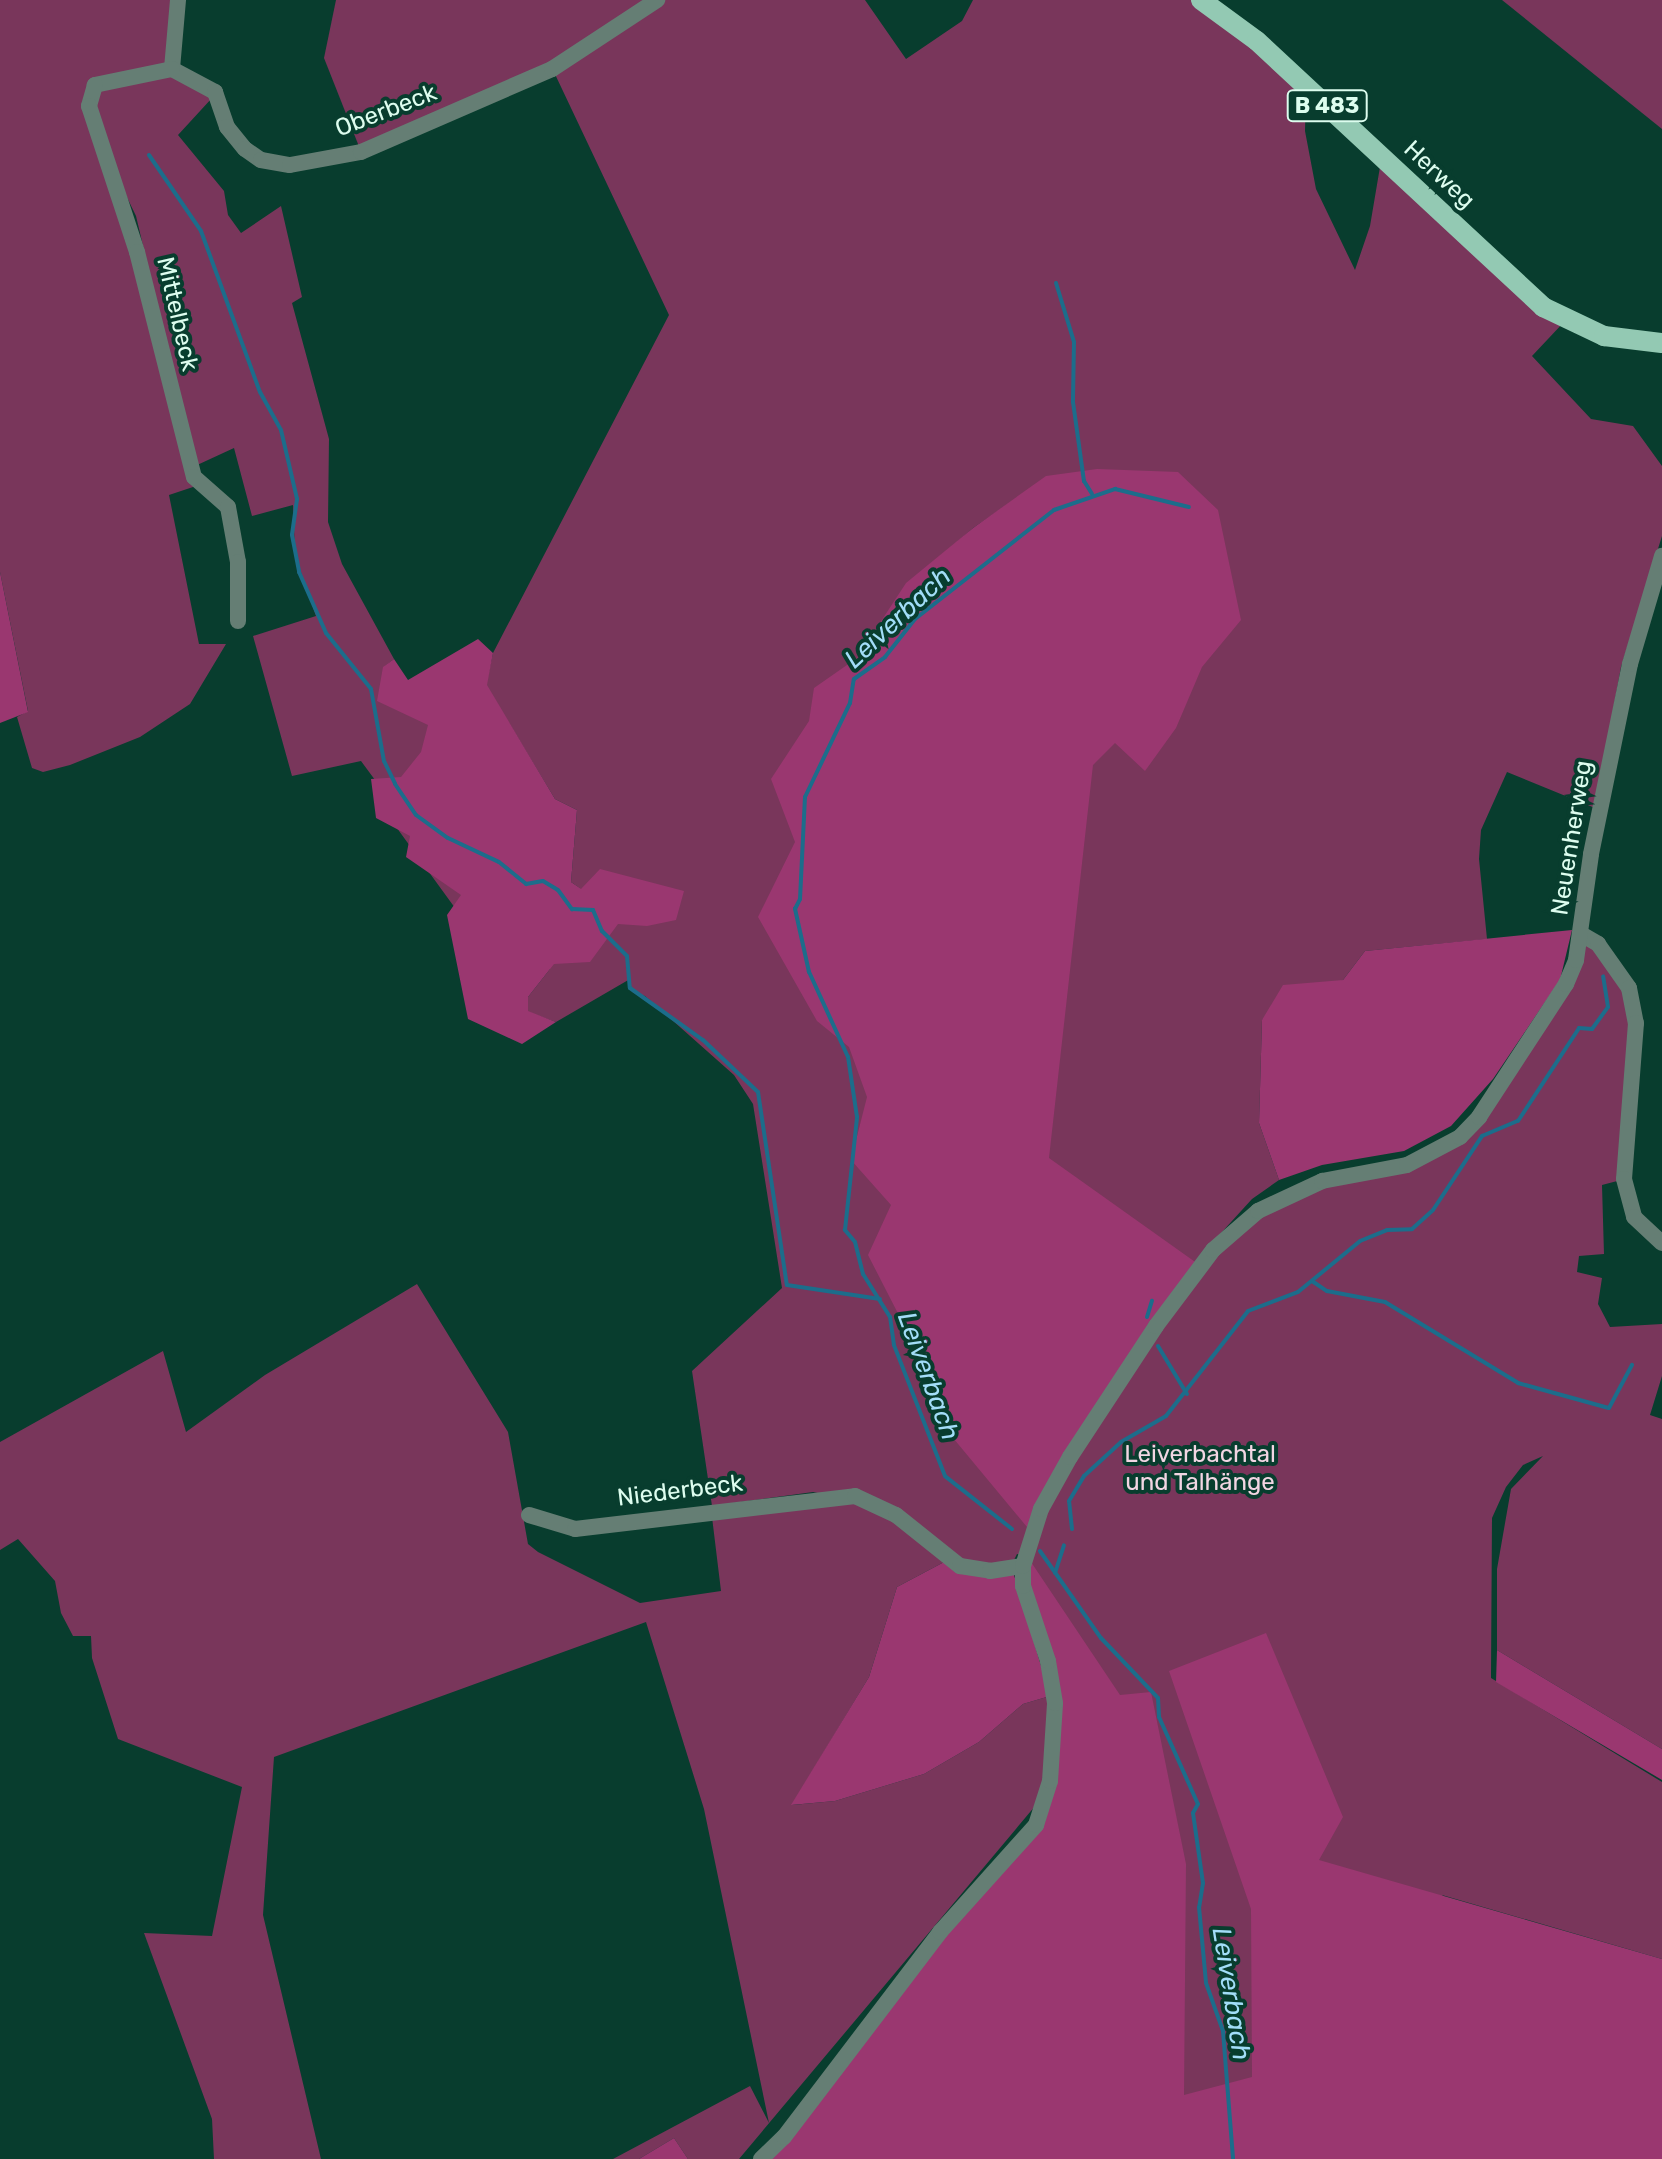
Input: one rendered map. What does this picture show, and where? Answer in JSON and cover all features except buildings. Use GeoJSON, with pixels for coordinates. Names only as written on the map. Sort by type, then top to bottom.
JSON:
{"type":"FeatureCollection","features":[{"type":"Feature","properties":{"kind":"main road","name":"Herweg"},"geometry":{"type":"LineString","coordinates":[[1201,0],[1257,41],[1543,307],[1604,336],[1662,343]]}},
{"type":"Feature","properties":{"kind":"street"},"geometry":{"type":"LineString","coordinates":[[172,69],[178,0]]}},
{"type":"Feature","properties":{"kind":"street","name":"Oberbeck"},"geometry":{"type":"LineString","coordinates":[[172,69],[215,92],[227,127],[245,149],[261,160],[290,165],[361,152],[552,69],[657,0]]}},
{"type":"Feature","properties":{"kind":"street","name":"Mittelbeck"},"geometry":{"type":"LineString","coordinates":[[172,69],[95,85],[89,106],[137,252],[194,477],[228,507],[238,562],[238,621]]}},
{"type":"Feature","properties":{"kind":"street","name":"Neuenherweg"},"geometry":{"type":"LineString","coordinates":[[1662,556],[1613,741],[1581,934],[1598,944],[1629,988],[1636,1023],[1624,1179],[1634,1217],[1662,1243]]}},
{"type":"Feature","properties":{"kind":"street"},"geometry":{"type":"LineString","coordinates":[[761,2159],[784,2137],[940,1932],[1036,1825],[1050,1781],[1055,1703],[1048,1661],[1023,1586],[1023,1566],[1041,1509],[1070,1457],[1213,1250],[1258,1211],[1297,1189],[1407,1165],[1460,1137],[1486,1107],[1566,984],[1581,934]]}},
{"type":"Feature","properties":{"kind":"street","name":"Niederbeck"},"geometry":{"type":"LineString","coordinates":[[529,1515],[575,1529],[838,1496],[885,1508],[960,1566],[990,1571],[1023,1566]]}},
{"type":"Feature","properties":{"kind":"green space","name":"Leiverbachtal und Talhänge"},"geometry":{"type":"Polygon","coordinates":[[[0,0],[177,0],[175,73],[212,98],[178,135],[224,191],[228,215],[241,233],[281,206],[302,297],[292,303],[329,439],[328,522],[342,564],[394,659],[385,666],[429,724],[476,823],[581,889],[571,882],[577,810],[555,799],[486,685],[493,653],[669,315],[553,70],[661,0],[865,0],[906,59],[962,21],[973,0],[1195,0],[1306,91],[1305,131],[1316,189],[1355,270],[1370,226],[1381,161],[1564,322],[1532,356],[1591,419],[1633,426],[1662,466],[1662,536],[1621,667],[1595,808],[1507,772],[1481,830],[1479,859],[1487,939],[1365,951],[1343,980],[1262,1020],[1259,1123],[1279,1180],[1252,1199],[1211,1244],[1195,1280],[1243,1228],[1306,1191],[1408,1169],[1464,1142],[1585,946],[1591,945],[1630,991],[1621,1180],[1602,1185],[1604,1254],[1579,1256],[1577,1272],[1602,1278],[1598,1304],[1610,1327],[1662,1324],[1662,1376],[1650,1415],[1662,1419],[1662,1749],[1497,1650],[1497,1569],[1511,1489],[1543,1456],[1523,1465],[1506,1487],[1492,1518],[1491,1678],[1662,1782],[1662,1959],[1442,1895],[1662,2159],[1073,2159],[1093,1893],[1029,1557],[1017,1554],[1014,1560],[992,1565],[963,1565],[897,1509],[813,1492],[712,1506],[692,1371],[782,1288],[753,1104],[734,1075],[645,996],[632,992],[630,979],[556,1022],[528,1012],[528,997],[550,969],[471,930],[386,813],[375,780],[361,761],[292,776],[253,636],[316,616],[295,555],[293,505],[252,516],[234,448],[195,466],[136,216],[110,162],[196,486],[169,495],[199,644],[226,644],[190,704],[140,737],[70,765],[43,772],[32,768],[17,717],[28,711],[0,572],[0,0]],[[1049,476],[973,528],[903,589],[1049,476]]]}},
{"type":"Feature","properties":{"kind":"green space"},"geometry":{"type":"Polygon","coordinates":[[[336,0],[654,0],[598,40],[360,149],[324,58],[336,0]]]}},
{"type":"Feature","properties":{"kind":"green space"},"geometry":{"type":"Polygon","coordinates":[[[1502,0],[1662,0],[1662,129],[1502,0]]]}},
{"type":"Feature","properties":{"kind":"green space"},"geometry":{"type":"Polygon","coordinates":[[[417,1284],[508,1432],[528,1544],[538,1552],[640,1603],[721,1591],[712,1517],[854,1499],[894,1517],[946,1561],[897,1587],[869,1677],[792,1805],[835,1801],[924,1774],[979,1742],[1023,1704],[1050,1696],[1041,1799],[739,2159],[688,2159],[674,2138],[639,2159],[613,2159],[750,2086],[769,2123],[704,1809],[646,1622],[274,1757],[263,1915],[321,2159],[214,2159],[212,2119],[144,1933],[212,1936],[242,1787],[118,1739],[92,1658],[91,1636],[73,1636],[61,1613],[55,1581],[18,1539],[0,1550],[0,1442],[163,1351],[186,1432],[265,1375],[417,1284]]]}},
{"type":"Feature","properties":{"kind":"shaded area"},"geometry":{"type":"Polygon","coordinates":[[[1097,469],[1178,472],[1218,510],[1241,620],[1202,667],[1176,728],[1145,771],[1115,743],[1093,765],[1049,1158],[1198,1264],[1027,1527],[939,1421],[907,1331],[868,1255],[891,1205],[851,1160],[867,1097],[849,1047],[817,1021],[758,917],[795,842],[771,779],[809,721],[814,688],[857,658],[906,583],[973,528],[1046,476],[1097,469]]]}},
{"type":"Feature","properties":{"kind":"shaded area"},"geometry":{"type":"Polygon","coordinates":[[[0,572],[28,712],[0,723],[0,572]]]}},
{"type":"Feature","properties":{"kind":"shaded area"},"geometry":{"type":"Polygon","coordinates":[[[478,639],[493,653],[487,685],[555,799],[577,810],[571,882],[581,889],[600,869],[684,891],[676,920],[647,926],[618,924],[590,962],[554,964],[528,997],[528,1011],[556,1022],[522,1044],[468,1019],[447,915],[461,895],[406,857],[410,836],[376,818],[371,779],[401,777],[421,752],[428,725],[377,701],[383,667],[394,659],[408,680],[478,639]]]}},
{"type":"Feature","properties":{"kind":"shaded area"},"geometry":{"type":"Polygon","coordinates":[[[1572,930],[1560,980],[1493,1079],[1451,1126],[1404,1151],[1322,1165],[1279,1180],[1259,1123],[1262,1020],[1283,985],[1343,980],[1365,951],[1572,930]]]}},
{"type":"Feature","properties":{"kind":"shaded area"},"geometry":{"type":"Polygon","coordinates":[[[1029,1559],[1120,1695],[1151,1692],[1186,1864],[1184,2095],[1252,2077],[1251,1909],[1169,1671],[1266,1633],[1343,1817],[1319,1860],[1662,1959],[1662,2159],[770,2159],[965,1911],[1042,1827],[1060,1704],[1032,1602],[1029,1559]]]}},
{"type":"Feature","properties":{"kind":"shaded area"},"geometry":{"type":"Polygon","coordinates":[[[946,1561],[1014,1575],[1050,1696],[1023,1704],[979,1742],[924,1774],[835,1801],[791,1805],[869,1677],[897,1587],[946,1561]]]}},
{"type":"Feature","properties":{"kind":"shaded area"},"geometry":{"type":"Polygon","coordinates":[[[1497,1650],[1662,1749],[1662,1780],[1496,1682],[1497,1650]]]}},
{"type":"Feature","properties":{"kind":"shaded area"},"geometry":{"type":"Polygon","coordinates":[[[674,2138],[688,2159],[639,2159],[674,2138]]]}},
{"type":"Feature","properties":{"kind":"waterway"},"geometry":{"type":"LineString","coordinates":[[149,155],[201,231],[260,392],[281,430],[297,499],[292,535],[299,572],[326,633],[371,689],[384,761],[395,784],[416,815],[448,838],[499,862],[526,884],[543,881],[558,890],[572,909],[593,910],[602,931],[627,956],[630,988],[703,1040],[758,1092],[787,1285],[880,1299]]}},
{"type":"Feature","properties":{"kind":"waterway"},"geometry":{"type":"LineString","coordinates":[[1056,283],[1074,342],[1073,402],[1084,481],[1092,494]]}},
{"type":"Feature","properties":{"kind":"waterway","name":"Leiverbach"},"geometry":{"type":"LineString","coordinates":[[1012,1529],[945,1476],[894,1345],[890,1317],[863,1274],[855,1242],[845,1230],[857,1117],[848,1057],[809,972],[795,909],[800,899],[805,797],[850,703],[854,679],[885,657],[915,619],[1054,510],[1115,489],[1189,507]]}},
{"type":"Feature","properties":{"kind":"waterway"},"geometry":{"type":"LineString","coordinates":[[1072,1529],[1069,1501],[1084,1476],[1121,1442],[1166,1416],[1248,1311],[1298,1292],[1360,1241],[1387,1230],[1412,1229],[1433,1210],[1482,1136],[1518,1121],[1579,1028],[1592,1029],[1608,1007],[1603,976]]}},
{"type":"Feature","properties":{"kind":"waterway"},"geometry":{"type":"LineString","coordinates":[[1312,1281],[1327,1291],[1385,1302],[1518,1383],[1609,1408],[1632,1365]]}},
{"type":"Feature","properties":{"kind":"waterway"},"geometry":{"type":"LineString","coordinates":[[1147,1317],[1152,1301]]}},
{"type":"Feature","properties":{"kind":"waterway"},"geometry":{"type":"LineString","coordinates":[[1158,1346],[1187,1394]]}},
{"type":"Feature","properties":{"kind":"waterway"},"geometry":{"type":"LineString","coordinates":[[1055,1573],[1064,1545]]}},
{"type":"Feature","properties":{"kind":"waterway","name":"Leiverbach"},"geometry":{"type":"LineString","coordinates":[[1040,1551],[1101,1638],[1158,1698],[1159,1717],[1198,1804],[1193,1813],[1203,1883],[1199,1907],[1206,1983],[1223,2031],[1233,2159]]}}]}
